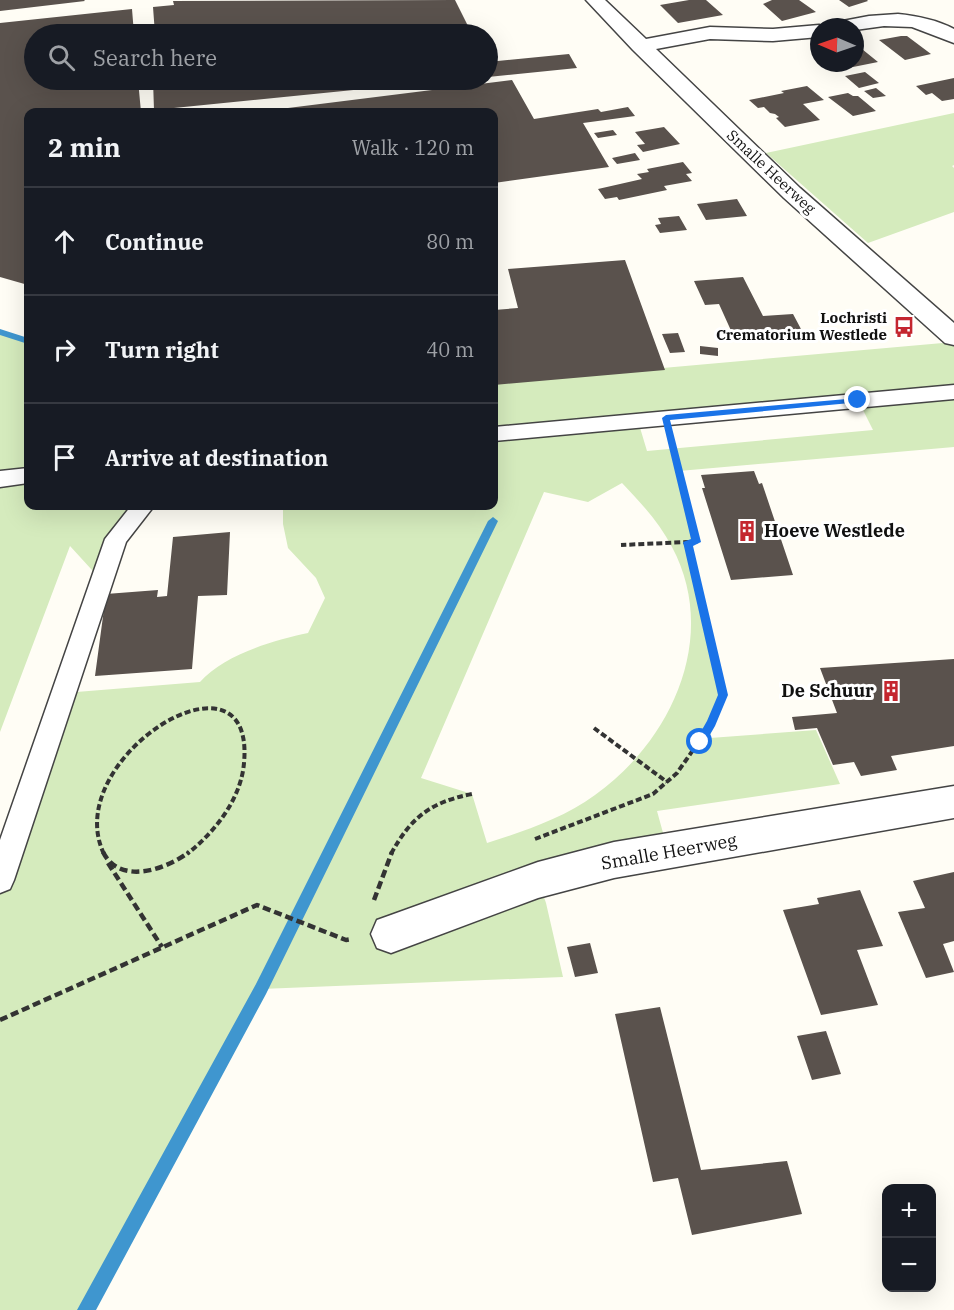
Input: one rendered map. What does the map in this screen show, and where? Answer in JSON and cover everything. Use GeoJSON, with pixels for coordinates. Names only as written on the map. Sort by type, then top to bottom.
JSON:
{"type":"FeatureCollection","features":[{"type":"Feature","properties":{"kind":"street","name":"Smalle Heerweg"},"geometry":{"type":"LineString","coordinates":[[595,0],[792,193],[954,337]]}},
{"type":"Feature","properties":{"kind":"street"},"geometry":{"type":"LineString","coordinates":[[864,23],[901,19],[931,25],[954,37]]}},
{"type":"Feature","properties":{"kind":"street"},"geometry":{"type":"LineString","coordinates":[[640,46],[710,33],[772,35],[810,32]]}},
{"type":"Feature","properties":{"kind":"street","name":"Smalle Heerweg"},"geometry":{"type":"LineString","coordinates":[[388,917],[614,860],[954,802]]}},
{"type":"Feature","properties":{"kind":"lane"},"geometry":{"type":"LineString","coordinates":[[498,434],[954,392]]}},
{"type":"Feature","properties":{"kind":"lane"},"geometry":{"type":"LineString","coordinates":[[0,479],[24,476]]}},
{"type":"Feature","properties":{"kind":"lane"},"geometry":{"type":"LineString","coordinates":[[0,880],[116,539],[140,510]]}},
{"type":"Feature","properties":{"kind":"path"},"geometry":{"type":"LineString","coordinates":[[621,545],[696,542],[666,418]]}},
{"type":"Feature","properties":{"kind":"path"},"geometry":{"type":"LineString","coordinates":[[524,842],[652,794],[667,782],[700,742],[712,723],[723,695],[688,542]]}},
{"type":"Feature","properties":{"kind":"path"},"geometry":{"type":"LineString","coordinates":[[106,860],[121,870],[142,873],[166,867],[190,852],[212,831],[230,806],[241,780],[246,756],[243,735],[235,719],[220,710],[201,708],[180,713],[157,725],[136,744],[118,766],[104,792],[98,818],[98,841],[106,860],[162,948]]}},
{"type":"Feature","properties":{"kind":"path"},"geometry":{"type":"LineString","coordinates":[[594,728],[667,782]]}},
{"type":"Feature","properties":{"kind":"path"},"geometry":{"type":"LineString","coordinates":[[388,917],[373,905],[383,869],[400,835],[421,814],[441,801],[472,794]]}},
{"type":"Feature","properties":{"kind":"path"},"geometry":{"type":"LineString","coordinates":[[0,1020],[257,905],[308,927]]}},
{"type":"Feature","properties":{"kind":"green space"},"geometry":{"type":"Polygon","coordinates":[[[954,113],[954,165],[952,166],[954,168],[954,212],[868,243],[766,153],[954,113]]]}},
{"type":"Feature","properties":{"kind":"green space"},"geometry":{"type":"Polygon","coordinates":[[[0,332],[24,340],[24,510],[140,510],[116,539],[102,581],[70,546],[0,732],[0,332]]]}},
{"type":"Feature","properties":{"kind":"green space"},"geometry":{"type":"Polygon","coordinates":[[[954,342],[954,447],[679,471],[696,542],[688,543],[723,695],[712,723],[710,738],[816,730],[840,784],[657,811],[668,851],[533,865],[546,903],[563,977],[261,989],[86,1310],[0,1310],[0,880],[64,693],[200,682],[210,672],[235,656],[265,644],[308,633],[325,598],[316,578],[288,548],[283,524],[283,510],[498,510],[498,383],[954,342]],[[858,400],[638,421],[647,451],[873,430],[858,400]],[[622,483],[588,502],[544,492],[421,778],[472,794],[487,843],[556,818],[595,795],[622,773],[646,746],[665,717],[680,684],[689,651],[691,616],[686,581],[672,547],[643,505],[622,483]]]}},
{"type":"Feature","properties":{"kind":"building"},"geometry":{"type":"Polygon","coordinates":[[[0,0],[84,0],[85,1],[0,11],[0,0]]]}},
{"type":"Feature","properties":{"kind":"building"},"geometry":{"type":"Polygon","coordinates":[[[455,0],[467,24],[154,24],[153,7],[174,5],[173,1],[455,0]]]}},
{"type":"Feature","properties":{"kind":"building"},"geometry":{"type":"Polygon","coordinates":[[[689,0],[706,0],[723,15],[678,23],[660,5],[689,0]]]}},
{"type":"Feature","properties":{"kind":"building"},"geometry":{"type":"Polygon","coordinates":[[[772,0],[799,0],[816,12],[782,21],[763,4],[772,0]]]}},
{"type":"Feature","properties":{"kind":"building"},"geometry":{"type":"Polygon","coordinates":[[[839,0],[867,0],[868,1],[849,7],[839,0]]]}},
{"type":"Feature","properties":{"kind":"building"},"geometry":{"type":"Polygon","coordinates":[[[132,9],[133,24],[24,24],[24,90],[139,90],[141,108],[24,108],[24,284],[0,277],[0,23],[132,9]]]}},
{"type":"Feature","properties":{"kind":"building"},"geometry":{"type":"Polygon","coordinates":[[[907,36],[931,54],[905,60],[879,40],[907,36]]]}},
{"type":"Feature","properties":{"kind":"building"},"geometry":{"type":"Polygon","coordinates":[[[864,51],[878,62],[864,65],[864,51]]]}},
{"type":"Feature","properties":{"kind":"building"},"geometry":{"type":"Polygon","coordinates":[[[569,54],[577,68],[498,76],[498,61],[569,54]]]}},
{"type":"Feature","properties":{"kind":"building"},"geometry":{"type":"Polygon","coordinates":[[[865,72],[879,83],[859,88],[845,76],[865,72]]]}},
{"type":"Feature","properties":{"kind":"building"},"geometry":{"type":"Polygon","coordinates":[[[954,78],[954,99],[942,101],[932,93],[926,95],[916,86],[954,78]]]}},
{"type":"Feature","properties":{"kind":"building"},"geometry":{"type":"Polygon","coordinates":[[[512,80],[534,119],[598,109],[601,112],[628,107],[635,116],[583,123],[609,167],[498,182],[498,108],[288,108],[432,90],[498,90],[498,82],[512,80]]]}},
{"type":"Feature","properties":{"kind":"building"},"geometry":{"type":"Polygon","coordinates":[[[807,86],[824,100],[803,104],[820,120],[785,127],[775,114],[770,113],[764,107],[758,108],[749,100],[784,93],[781,91],[807,86]]]}},
{"type":"Feature","properties":{"kind":"building"},"geometry":{"type":"Polygon","coordinates":[[[876,88],[886,96],[873,98],[864,91],[876,88]]]}},
{"type":"Feature","properties":{"kind":"building"},"geometry":{"type":"Polygon","coordinates":[[[153,90],[353,90],[174,108],[154,108],[153,90]]]}},
{"type":"Feature","properties":{"kind":"building"},"geometry":{"type":"Polygon","coordinates":[[[848,93],[858,96],[876,111],[853,116],[828,97],[848,93]]]}},
{"type":"Feature","properties":{"kind":"building"},"geometry":{"type":"Polygon","coordinates":[[[664,127],[680,144],[643,152],[637,145],[645,144],[635,132],[664,127]]]}},
{"type":"Feature","properties":{"kind":"building"},"geometry":{"type":"Polygon","coordinates":[[[613,130],[617,135],[598,138],[594,133],[613,130]]]}},
{"type":"Feature","properties":{"kind":"building"},"geometry":{"type":"Polygon","coordinates":[[[635,153],[640,160],[617,164],[612,158],[635,153]]]}},
{"type":"Feature","properties":{"kind":"building"},"geometry":{"type":"Polygon","coordinates":[[[683,162],[692,173],[686,174],[692,181],[664,186],[667,190],[619,200],[617,197],[605,199],[598,189],[642,179],[637,174],[649,172],[647,169],[683,162]]]}},
{"type":"Feature","properties":{"kind":"building"},"geometry":{"type":"Polygon","coordinates":[[[737,199],[747,216],[706,220],[697,204],[737,199]]]}},
{"type":"Feature","properties":{"kind":"building"},"geometry":{"type":"Polygon","coordinates":[[[679,216],[687,230],[660,233],[655,225],[661,224],[658,218],[679,216]]]}},
{"type":"Feature","properties":{"kind":"building"},"geometry":{"type":"Polygon","coordinates":[[[625,260],[665,370],[498,385],[498,310],[518,308],[508,269],[625,260]]]}},
{"type":"Feature","properties":{"kind":"building"},"geometry":{"type":"Polygon","coordinates":[[[743,277],[763,316],[793,314],[801,329],[733,335],[719,304],[705,305],[694,281],[743,277]]]}},
{"type":"Feature","properties":{"kind":"building"},"geometry":{"type":"Polygon","coordinates":[[[678,333],[685,352],[670,353],[662,334],[678,333]]]}},
{"type":"Feature","properties":{"kind":"building"},"geometry":{"type":"Polygon","coordinates":[[[700,346],[718,348],[718,356],[700,354],[700,346]]]}},
{"type":"Feature","properties":{"kind":"building","name":"Hoeve Westlede"},"geometry":{"type":"Polygon","coordinates":[[[754,471],[759,484],[762,483],[793,575],[731,580],[702,488],[705,488],[701,475],[754,471]]]}},
{"type":"Feature","properties":{"kind":"building"},"geometry":{"type":"Polygon","coordinates":[[[230,532],[227,595],[198,596],[192,669],[95,676],[106,594],[158,590],[157,597],[167,596],[173,537],[230,532]]]}},
{"type":"Feature","properties":{"kind":"building","name":"De Schuur"},"geometry":{"type":"Polygon","coordinates":[[[954,659],[954,746],[891,756],[897,770],[861,776],[854,762],[833,765],[817,728],[795,730],[792,717],[837,713],[820,668],[954,659]]]}},
{"type":"Feature","properties":{"kind":"building"},"geometry":{"type":"Polygon","coordinates":[[[954,872],[954,941],[943,944],[954,972],[926,978],[898,912],[925,908],[913,881],[954,872]]]}},
{"type":"Feature","properties":{"kind":"building"},"geometry":{"type":"Polygon","coordinates":[[[860,890],[883,946],[857,950],[878,1005],[821,1015],[783,910],[819,904],[817,898],[860,890]]]}},
{"type":"Feature","properties":{"kind":"building"},"geometry":{"type":"Polygon","coordinates":[[[590,943],[598,973],[575,977],[567,947],[590,943]]]}},
{"type":"Feature","properties":{"kind":"building"},"geometry":{"type":"Polygon","coordinates":[[[660,1007],[701,1170],[787,1161],[802,1214],[692,1235],[678,1178],[653,1182],[615,1014],[660,1007]]]}},
{"type":"Feature","properties":{"kind":"building"},"geometry":{"type":"Polygon","coordinates":[[[826,1031],[841,1074],[812,1080],[797,1036],[826,1031]]]}},
{"type":"Feature","properties":{"kind":"waterway"},"geometry":{"type":"LineString","coordinates":[[0,332],[24,340]]}},
{"type":"Feature","properties":{"kind":"waterway"},"geometry":{"type":"LineString","coordinates":[[86,1310],[261,989],[493,521]]}},
{"type":"Feature","properties":{"kind":"place","name":"Lochristi Crematorium Westlede"},"geometry":{"type":"Point","coordinates":[904,327]}},
{"type":"Feature","properties":{"kind":"place","name":"Hoeve Westlede"},"geometry":{"type":"Point","coordinates":[747,531]}},
{"type":"Feature","properties":{"kind":"place","name":"De Schuur"},"geometry":{"type":"Point","coordinates":[891,691]}},
{"type":"Feature","properties":{"kind":"route"},"geometry":{"type":"LineString","coordinates":[[700,742],[712,723],[723,695],[688,542],[696,542],[666,418],[858,400]]}}]}
